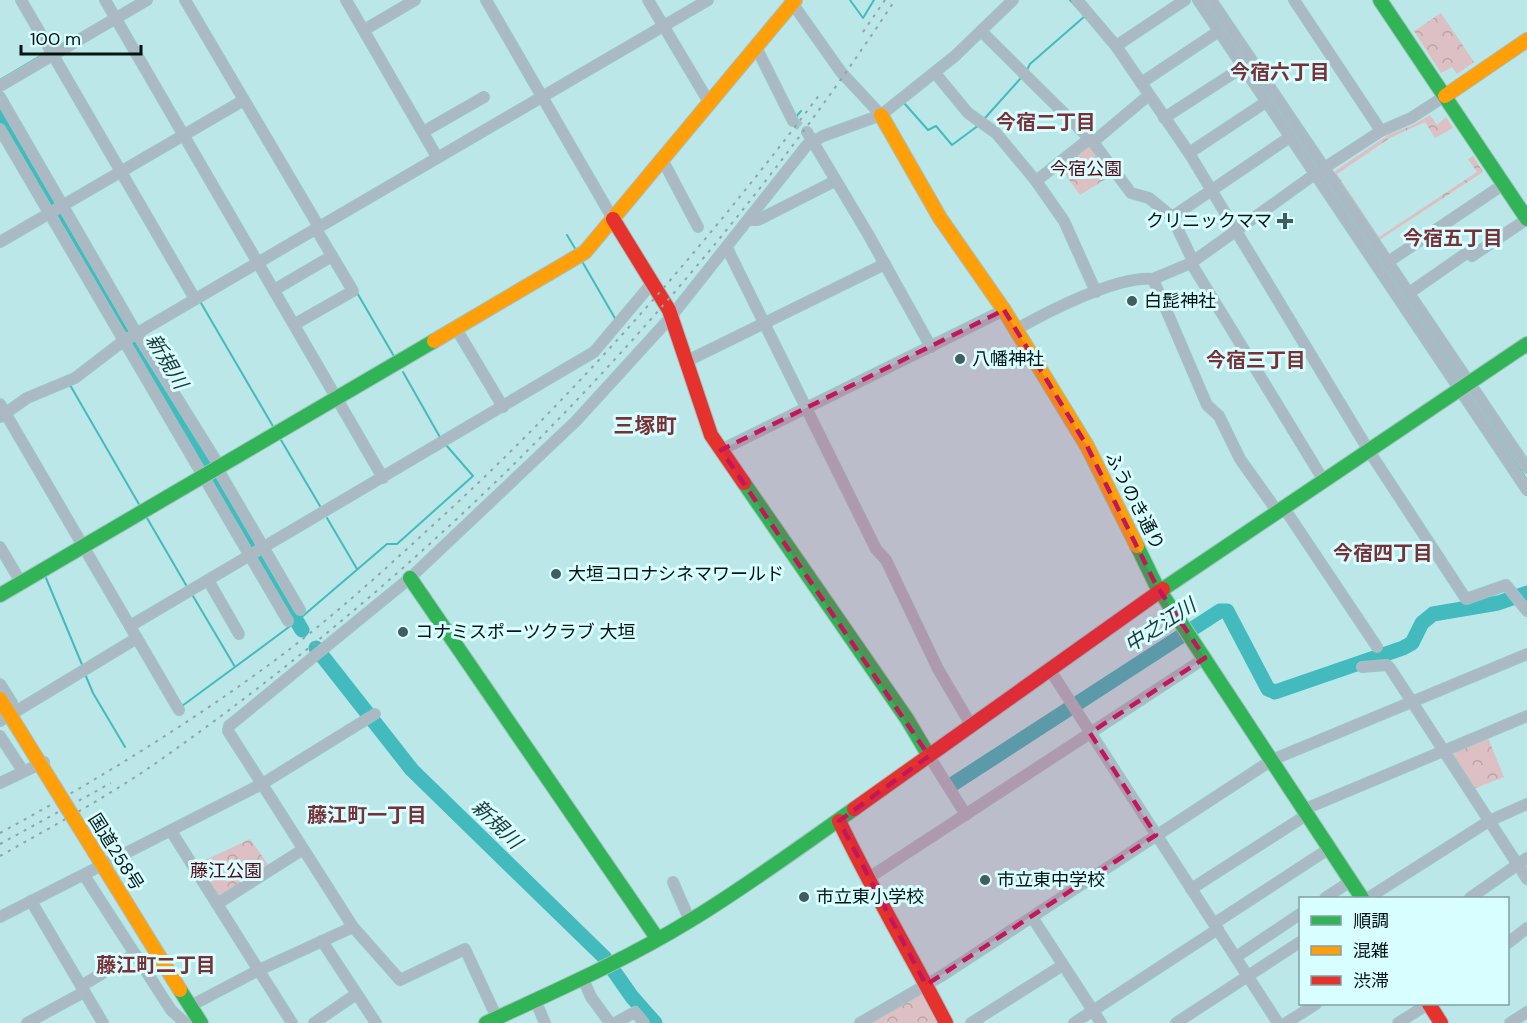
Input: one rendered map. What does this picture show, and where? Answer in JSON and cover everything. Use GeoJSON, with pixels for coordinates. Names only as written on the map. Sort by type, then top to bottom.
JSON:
{"type":"FeatureCollection","features":[{"type":"Feature","properties":{"kind":"main road"},"geometry":{"type":"LineString","coordinates":[[1380,0],[1527,219]]}},
{"type":"Feature","properties":{"kind":"main road"},"geometry":{"type":"LineString","coordinates":[[0,596],[577,258],[710,104],[792,1]]}},
{"type":"Feature","properties":{"kind":"main road"},"geometry":{"type":"LineString","coordinates":[[1445,96],[1527,40]]}},
{"type":"Feature","properties":{"kind":"main road","name":"ふうのき通り"},"geometry":{"type":"LineString","coordinates":[[881,115],[940,218],[1004,310],[1087,446],[1160,591],[1361,897]]}},
{"type":"Feature","properties":{"kind":"main road"},"geometry":{"type":"LineString","coordinates":[[613,219],[669,310],[711,435],[900,709],[929,756]]}},
{"type":"Feature","properties":{"kind":"main road"},"geometry":{"type":"LineString","coordinates":[[492,1021],[609,966],[690,921],[839,821],[1160,591],[1527,344]]}},
{"type":"Feature","properties":{"kind":"main road"},"geometry":{"type":"LineString","coordinates":[[410,578],[657,938]]}},
{"type":"Feature","properties":{"kind":"main road","name":"国道258号"},"geometry":{"type":"LineString","coordinates":[[0,699],[176,993],[187,1023]]}},
{"type":"Feature","properties":{"kind":"main road","name":"国道258号"},"geometry":{"type":"LineString","coordinates":[[0,720],[176,993],[201,1023]]}},
{"type":"Feature","properties":{"kind":"main road"},"geometry":{"type":"LineString","coordinates":[[839,821],[867,879],[891,917],[946,1023]]}},
{"type":"Feature","properties":{"kind":"main road"},"geometry":{"type":"LineString","coordinates":[[1430,1005],[1441,1023]]}},
{"type":"Feature","properties":{"kind":"street"},"geometry":{"type":"LineString","coordinates":[[21,0],[195,299]]}},
{"type":"Feature","properties":{"kind":"street"},"geometry":{"type":"LineString","coordinates":[[105,0],[383,478]]}},
{"type":"Feature","properties":{"kind":"street"},"geometry":{"type":"LineString","coordinates":[[0,86],[147,0]]}},
{"type":"Feature","properties":{"kind":"street"},"geometry":{"type":"LineString","coordinates":[[185,0],[353,291],[295,324]]}},
{"type":"Feature","properties":{"kind":"street"},"geometry":{"type":"LineString","coordinates":[[346,0],[437,158]]}},
{"type":"Feature","properties":{"kind":"street"},"geometry":{"type":"LineString","coordinates":[[364,30],[415,0]]}},
{"type":"Feature","properties":{"kind":"street"},"geometry":{"type":"LineString","coordinates":[[486,0],[613,219]]}},
{"type":"Feature","properties":{"kind":"street"},"geometry":{"type":"LineString","coordinates":[[648,0],[710,104]]}},
{"type":"Feature","properties":{"kind":"street"},"geometry":{"type":"LineString","coordinates":[[3,415],[27,398],[75,378],[126,340],[708,0]]}},
{"type":"Feature","properties":{"kind":"street"},"geometry":{"type":"LineString","coordinates":[[492,1021],[465,949],[400,980],[353,927],[228,731],[229,726],[314,659],[410,578],[576,421],[670,318],[750,220],[802,151],[812,142],[881,115],[935,73],[1013,0]]}},
{"type":"Feature","properties":{"kind":"street"},"geometry":{"type":"LineString","coordinates":[[1077,0],[1116,46],[1189,153],[1369,451],[1466,599],[1506,585],[1527,611]]}},
{"type":"Feature","properties":{"kind":"street"},"geometry":{"type":"LineString","coordinates":[[1116,46],[1185,0]]}},
{"type":"Feature","properties":{"kind":"street"},"geometry":{"type":"LineString","coordinates":[[1198,0],[1315,174],[1465,386],[1527,468]]}},
{"type":"Feature","properties":{"kind":"street"},"geometry":{"type":"LineString","coordinates":[[1212,0],[1409,293],[1527,490]]}},
{"type":"Feature","properties":{"kind":"street"},"geometry":{"type":"LineString","coordinates":[[1293,0],[1381,131]]}},
{"type":"Feature","properties":{"kind":"street"},"geometry":{"type":"LineString","coordinates":[[792,1],[844,75],[881,115]]}},
{"type":"Feature","properties":{"kind":"street"},"geometry":{"type":"LineString","coordinates":[[981,31],[1091,140],[1131,193],[1149,198],[1172,217],[1192,262],[1324,481]]}},
{"type":"Feature","properties":{"kind":"street"},"geometry":{"type":"LineString","coordinates":[[1141,83],[1219,31]]}},
{"type":"Feature","properties":{"kind":"street"},"geometry":{"type":"LineString","coordinates":[[756,47],[793,121]]}},
{"type":"Feature","properties":{"kind":"street"},"geometry":{"type":"LineString","coordinates":[[1164,118],[1243,67]]}},
{"type":"Feature","properties":{"kind":"street"},"geometry":{"type":"LineString","coordinates":[[935,73],[968,113],[996,133],[1036,181],[1064,221],[1096,292]]}},
{"type":"Feature","properties":{"kind":"street"},"geometry":{"type":"LineString","coordinates":[[1036,181],[1149,95]]}},
{"type":"Feature","properties":{"kind":"street"},"geometry":{"type":"LineString","coordinates":[[1015,330],[1042,315],[1096,292],[1144,278],[1153,279],[1192,262],[1315,174],[1381,131],[1411,118],[1445,96]]}},
{"type":"Feature","properties":{"kind":"street"},"geometry":{"type":"LineString","coordinates":[[0,97],[137,334],[211,472],[251,555],[288,621]]}},
{"type":"Feature","properties":{"kind":"street"},"geometry":{"type":"LineString","coordinates":[[423,132],[484,97]]}},
{"type":"Feature","properties":{"kind":"street"},"geometry":{"type":"LineString","coordinates":[[0,242],[244,100]]}},
{"type":"Feature","properties":{"kind":"street"},"geometry":{"type":"LineString","coordinates":[[1189,153],[1266,102]]}},
{"type":"Feature","properties":{"kind":"street"},"geometry":{"type":"LineString","coordinates":[[0,129],[126,340],[211,472]]}},
{"type":"Feature","properties":{"kind":"street"},"geometry":{"type":"LineString","coordinates":[[807,132],[931,347]]}},
{"type":"Feature","properties":{"kind":"street"},"geometry":{"type":"LineString","coordinates":[[1172,217],[1290,136]]}},
{"type":"Feature","properties":{"kind":"street"},"geometry":{"type":"LineString","coordinates":[[662,159],[698,227]]}},
{"type":"Feature","properties":{"kind":"street"},"geometry":{"type":"LineString","coordinates":[[750,220],[759,220],[835,181]]}},
{"type":"Feature","properties":{"kind":"street"},"geometry":{"type":"LineString","coordinates":[[1388,262],[1504,184]]}},
{"type":"Feature","properties":{"kind":"street"},"geometry":{"type":"LineString","coordinates":[[1409,293],[1468,252],[1472,256],[1527,219]]}},
{"type":"Feature","properties":{"kind":"street"},"geometry":{"type":"LineString","coordinates":[[727,248],[876,549],[886,560],[938,669],[972,725]]}},
{"type":"Feature","properties":{"kind":"street"},"geometry":{"type":"LineString","coordinates":[[274,290],[332,256]]}},
{"type":"Feature","properties":{"kind":"street"},"geometry":{"type":"LineString","coordinates":[[686,362],[885,264]]}},
{"type":"Feature","properties":{"kind":"street"},"geometry":{"type":"LineString","coordinates":[[1153,279],[1207,405],[1219,416],[1240,459],[1280,510],[1377,647]]}},
{"type":"Feature","properties":{"kind":"street"},"geometry":{"type":"LineString","coordinates":[[130,626],[594,352],[652,284]]}},
{"type":"Feature","properties":{"kind":"street"},"geometry":{"type":"LineString","coordinates":[[721,450],[1004,310]]}},
{"type":"Feature","properties":{"kind":"street"},"geometry":{"type":"LineString","coordinates":[[457,330],[503,407]]}},
{"type":"Feature","properties":{"kind":"street"},"geometry":{"type":"LineString","coordinates":[[0,404],[3,415],[85,547],[179,710]]}},
{"type":"Feature","properties":{"kind":"street"},"geometry":{"type":"LineString","coordinates":[[211,472],[220,473],[300,610]]}},
{"type":"Feature","properties":{"kind":"street"},"geometry":{"type":"LineString","coordinates":[[0,547],[22,584]]}},
{"type":"Feature","properties":{"kind":"street"},"geometry":{"type":"LineString","coordinates":[[208,580],[238,634]]}},
{"type":"Feature","properties":{"kind":"street"},"geometry":{"type":"LineString","coordinates":[[0,720],[137,638]]}},
{"type":"Feature","properties":{"kind":"street"},"geometry":{"type":"LineString","coordinates":[[860,1023],[926,985],[1272,760],[1527,654]]}},
{"type":"Feature","properties":{"kind":"street"},"geometry":{"type":"LineString","coordinates":[[867,879],[1205,658]]}},
{"type":"Feature","properties":{"kind":"street"},"geometry":{"type":"LineString","coordinates":[[1362,667],[1387,665],[1527,879]]}},
{"type":"Feature","properties":{"kind":"street"},"geometry":{"type":"LineString","coordinates":[[1050,670],[1278,1023]]}},
{"type":"Feature","properties":{"kind":"street"},"geometry":{"type":"LineString","coordinates":[[0,684],[48,760],[0,783]]}},
{"type":"Feature","properties":{"kind":"street"},"geometry":{"type":"LineString","coordinates":[[0,917],[261,784],[375,714]]}},
{"type":"Feature","properties":{"kind":"street"},"geometry":{"type":"LineString","coordinates":[[1191,889],[1306,812],[1527,716]]}},
{"type":"Feature","properties":{"kind":"street"},"geometry":{"type":"LineString","coordinates":[[0,736],[23,771]]}},
{"type":"Feature","properties":{"kind":"street"},"geometry":{"type":"LineString","coordinates":[[929,756],[966,814]]}},
{"type":"Feature","properties":{"kind":"street"},"geometry":{"type":"LineString","coordinates":[[1370,897],[1489,821],[1527,804]]}},
{"type":"Feature","properties":{"kind":"street"},"geometry":{"type":"LineString","coordinates":[[171,831],[292,1023]]}},
{"type":"Feature","properties":{"kind":"street"},"geometry":{"type":"LineString","coordinates":[[1074,1023],[1330,848]]}},
{"type":"Feature","properties":{"kind":"street"},"geometry":{"type":"LineString","coordinates":[[217,904],[302,850]]}},
{"type":"Feature","properties":{"kind":"street"},"geometry":{"type":"LineString","coordinates":[[1471,897],[1527,858]]}},
{"type":"Feature","properties":{"kind":"street"},"geometry":{"type":"LineString","coordinates":[[105,864],[208,1023]]}},
{"type":"Feature","properties":{"kind":"street"},"geometry":{"type":"LineString","coordinates":[[84,875],[171,1010],[187,1023]]}},
{"type":"Feature","properties":{"kind":"street"},"geometry":{"type":"LineString","coordinates":[[1326,897],[1351,881]]}},
{"type":"Feature","properties":{"kind":"street"},"geometry":{"type":"LineString","coordinates":[[673,882],[690,921]]}},
{"type":"Feature","properties":{"kind":"street"},"geometry":{"type":"LineString","coordinates":[[31,901],[102,1023]]}},
{"type":"Feature","properties":{"kind":"street"},"geometry":{"type":"LineString","coordinates":[[1236,957],[1299,915]]}},
{"type":"Feature","properties":{"kind":"street"},"geometry":{"type":"LineString","coordinates":[[1032,917],[1101,1023]]}},
{"type":"Feature","properties":{"kind":"street"},"geometry":{"type":"LineString","coordinates":[[196,1003],[259,970],[353,927]]}},
{"type":"Feature","properties":{"kind":"street"},"geometry":{"type":"LineString","coordinates":[[1509,942],[1527,928]]}},
{"type":"Feature","properties":{"kind":"street"},"geometry":{"type":"LineString","coordinates":[[322,941],[355,995],[376,1023]]}},
{"type":"Feature","properties":{"kind":"street"},"geometry":{"type":"LineString","coordinates":[[1176,1023],[1299,943]]}},
{"type":"Feature","properties":{"kind":"street"},"geometry":{"type":"LineString","coordinates":[[27,1023],[135,954]]}},
{"type":"Feature","properties":{"kind":"street"},"geometry":{"type":"LineString","coordinates":[[971,1023],[1063,965]]}},
{"type":"Feature","properties":{"kind":"street"},"geometry":{"type":"LineString","coordinates":[[583,979],[591,997],[610,1023]]}},
{"type":"Feature","properties":{"kind":"street"},"geometry":{"type":"LineString","coordinates":[[314,1023],[355,995]]}},
{"type":"Feature","properties":{"kind":"street"},"geometry":{"type":"LineString","coordinates":[[536,1002],[545,1023]]}},
{"type":"Feature","properties":{"kind":"street"},"geometry":{"type":"LineString","coordinates":[[1286,1023],[1314,1005]]}},
{"type":"Feature","properties":{"kind":"street"},"geometry":{"type":"LineString","coordinates":[[1398,1023],[1427,1005]]}},
{"type":"Feature","properties":{"kind":"street"},"geometry":{"type":"LineString","coordinates":[[615,1023],[635,1012],[644,1023]]}},
{"type":"Feature","properties":{"kind":"street"},"geometry":{"type":"LineString","coordinates":[[1510,1023],[1527,1012]]}},
{"type":"Feature","properties":{"kind":"highlighted area"},"geometry":{"type":"Polygon","coordinates":[[[1004,310],[1087,446],[1156,585],[1205,658],[1090,733],[1156,835],[926,985],[839,821],[929,756],[721,450],[1004,310]]]}},
{"type":"Feature","properties":{"kind":"green space"},"geometry":{"type":"Polygon","coordinates":[[[1441,13],[1474,62],[1457,74],[1452,67],[1441,73],[1414,31],[1441,13]]]}},
{"type":"Feature","properties":{"kind":"green space"},"geometry":{"type":"Polygon","coordinates":[[[1430,115],[1437,125],[1446,117],[1453,128],[1435,138],[1425,122],[1390,138],[1337,174],[1379,237],[1477,172],[1468,159],[1473,156],[1483,172],[1378,241],[1333,175],[1335,171],[1388,135],[1430,115]]]}},
{"type":"Feature","properties":{"kind":"green space","name":"今宿公園"},"geometry":{"type":"Polygon","coordinates":[[[1089,142],[1114,174],[1080,195],[1059,166],[1089,142]]]}},
{"type":"Feature","properties":{"kind":"green space"},"geometry":{"type":"Polygon","coordinates":[[[1488,738],[1504,777],[1473,789],[1451,753],[1488,738]]]}},
{"type":"Feature","properties":{"kind":"green space","name":"藤江公園"},"geometry":{"type":"Polygon","coordinates":[[[250,839],[269,866],[219,899],[197,864],[250,839]]]}},
{"type":"Feature","properties":{"kind":"green space"},"geometry":{"type":"Polygon","coordinates":[[[921,991],[941,1023],[866,1023],[921,991]]]}},
{"type":"Feature","properties":{"kind":"waterway"},"geometry":{"type":"LineString","coordinates":[[850,0],[863,18],[874,0]]}},
{"type":"Feature","properties":{"kind":"waterway"},"geometry":{"type":"LineString","coordinates":[[1027,70],[1030,64],[1085,16],[1070,0]]}},
{"type":"Feature","properties":{"kind":"waterway"},"geometry":{"type":"LineString","coordinates":[[1205,0],[1245,60]]}},
{"type":"Feature","properties":{"kind":"waterway"},"geometry":{"type":"LineString","coordinates":[[54,49],[79,35]]}},
{"type":"Feature","properties":{"kind":"waterway"},"geometry":{"type":"LineString","coordinates":[[0,80],[47,52]]}},
{"type":"Feature","properties":{"kind":"waterway"},"geometry":{"type":"LineString","coordinates":[[1250,67],[1317,167]]}},
{"type":"Feature","properties":{"kind":"waterway"},"geometry":{"type":"LineString","coordinates":[[985,118],[1021,78]]}},
{"type":"Feature","properties":{"kind":"waterway"},"geometry":{"type":"LineString","coordinates":[[905,104],[928,130],[936,126],[952,145],[979,125]]}},
{"type":"Feature","properties":{"kind":"waterway"},"geometry":{"type":"LineString","coordinates":[[795,118],[801,111]]}},
{"type":"Feature","properties":{"kind":"waterway","name":"新規川"},"geometry":{"type":"LineString","coordinates":[[0,112],[21,154],[302,630]]}},
{"type":"Feature","properties":{"kind":"waterway"},"geometry":{"type":"LineString","coordinates":[[1325,179],[1386,269]]}},
{"type":"Feature","properties":{"kind":"waterway"},"geometry":{"type":"LineString","coordinates":[[567,235],[576,250]]}},
{"type":"Feature","properties":{"kind":"waterway"},"geometry":{"type":"LineString","coordinates":[[583,263],[616,320]]}},
{"type":"Feature","properties":{"kind":"waterway"},"geometry":{"type":"LineString","coordinates":[[248,274],[255,269]]}},
{"type":"Feature","properties":{"kind":"waterway"},"geometry":{"type":"LineString","coordinates":[[1391,278],[1459,378]]}},
{"type":"Feature","properties":{"kind":"waterway"},"geometry":{"type":"LineString","coordinates":[[356,291],[395,358]]}},
{"type":"Feature","properties":{"kind":"waterway"},"geometry":{"type":"LineString","coordinates":[[201,303],[274,428]]}},
{"type":"Feature","properties":{"kind":"waterway"},"geometry":{"type":"LineString","coordinates":[[403,372],[441,439]]}},
{"type":"Feature","properties":{"kind":"waterway"},"geometry":{"type":"LineString","coordinates":[[64,387],[70,385],[140,506]]}},
{"type":"Feature","properties":{"kind":"waterway"},"geometry":{"type":"LineString","coordinates":[[1470,396],[1527,480]]}},
{"type":"Feature","properties":{"kind":"waterway"},"geometry":{"type":"LineString","coordinates":[[281,440],[320,506]]}},
{"type":"Feature","properties":{"kind":"waterway"},"geometry":{"type":"LineString","coordinates":[[193,596],[235,667],[297,621],[387,544],[397,544],[473,476],[446,445]]}},
{"type":"Feature","properties":{"kind":"waterway"},"geometry":{"type":"LineString","coordinates":[[147,518],[186,585]]}},
{"type":"Feature","properties":{"kind":"waterway"},"geometry":{"type":"LineString","coordinates":[[327,518],[357,569]]}},
{"type":"Feature","properties":{"kind":"waterway"},"geometry":{"type":"LineString","coordinates":[[46,578],[83,667]]}},
{"type":"Feature","properties":{"kind":"waterway","name":"中之江川"},"geometry":{"type":"LineString","coordinates":[[953,784],[1220,611],[1227,611],[1268,689],[1275,692],[1403,648],[1412,643],[1422,623],[1433,614],[1498,603],[1527,593]]}},
{"type":"Feature","properties":{"kind":"waterway","name":"新規川"},"geometry":{"type":"LineString","coordinates":[[316,648],[412,770],[604,957],[632,997],[655,1023]]}},
{"type":"Feature","properties":{"kind":"waterway"},"geometry":{"type":"LineString","coordinates":[[182,706],[235,667]]}},
{"type":"Feature","properties":{"kind":"waterway"},"geometry":{"type":"LineString","coordinates":[[85,674],[93,693],[125,747]]}},
{"type":"Feature","properties":{"kind":"tunnel"},"geometry":{"type":"LineString","coordinates":[[793,121],[807,132]]}},
{"type":"Feature","properties":{"kind":"railway"},"geometry":{"type":"LineString","coordinates":[[863,32],[885,0]]}},
{"type":"Feature","properties":{"kind":"railway"},"geometry":{"type":"LineString","coordinates":[[0,856],[137,776],[263,684],[366,600],[466,510],[562,416],[653,317],[739,215],[820,109],[895,0]]}},
{"type":"Feature","properties":{"kind":"railway"},"geometry":{"type":"LineString","coordinates":[[0,833],[70,794],[205,710],[312,631],[393,562],[485,476],[587,373],[684,264],[776,152],[820,94]]}},
{"type":"Feature","properties":{"kind":"railway"},"geometry":{"type":"LineString","coordinates":[[0,844],[111,783]]}},
{"type":"Feature","properties":{"kind":"traffic: fast"},"geometry":{"type":"LineString","coordinates":[[1380,0],[1527,219]]}},
{"type":"Feature","properties":{"kind":"traffic: fast"},"geometry":{"type":"LineString","coordinates":[[0,595],[434,341]]}},
{"type":"Feature","properties":{"kind":"traffic: fast"},"geometry":{"type":"LineString","coordinates":[[1163,589],[1527,344]]}},
{"type":"Feature","properties":{"kind":"traffic: fast"},"geometry":{"type":"LineString","coordinates":[[744,483],[907,719],[929,756]]}},
{"type":"Feature","properties":{"kind":"traffic: fast"},"geometry":{"type":"LineString","coordinates":[[1137,546],[1156,585],[1361,897]]}},
{"type":"Feature","properties":{"kind":"traffic: fast"},"geometry":{"type":"LineString","coordinates":[[410,578],[657,938]]}},
{"type":"Feature","properties":{"kind":"traffic: fast"},"geometry":{"type":"LineString","coordinates":[[486,1023],[666,935],[732,894],[854,809]]}},
{"type":"Feature","properties":{"kind":"traffic: fast"},"geometry":{"type":"LineString","coordinates":[[180,990],[201,1023]]}},
{"type":"Feature","properties":{"kind":"traffic: slow"},"geometry":{"type":"LineString","coordinates":[[434,341],[585,252],[795,0]]}},
{"type":"Feature","properties":{"kind":"traffic: slow"},"geometry":{"type":"LineString","coordinates":[[1445,96],[1527,40]]}},
{"type":"Feature","properties":{"kind":"traffic: slow"},"geometry":{"type":"LineString","coordinates":[[881,115],[940,218],[1004,310],[1087,446],[1137,546]]}},
{"type":"Feature","properties":{"kind":"traffic: slow"},"geometry":{"type":"LineString","coordinates":[[0,699],[180,990]]}},
{"type":"Feature","properties":{"kind":"traffic: jam"},"geometry":{"type":"LineString","coordinates":[[613,219],[669,310],[711,435],[744,483]]}},
{"type":"Feature","properties":{"kind":"traffic: jam"},"geometry":{"type":"LineString","coordinates":[[854,809],[1163,589]]}},
{"type":"Feature","properties":{"kind":"traffic: jam"},"geometry":{"type":"LineString","coordinates":[[839,821],[946,1023]]}},
{"type":"Feature","properties":{"kind":"traffic: jam"},"geometry":{"type":"LineString","coordinates":[[1430,1005],[1441,1023]]}},
{"type":"Feature","properties":{"kind":"place","name":"クリニックママ"},"geometry":{"type":"Point","coordinates":[1285,221]}},
{"type":"Feature","properties":{"kind":"place","name":"白髭神社"},"geometry":{"type":"Point","coordinates":[1132,301]}},
{"type":"Feature","properties":{"kind":"place","name":"八幡神社"},"geometry":{"type":"Point","coordinates":[960,359]}},
{"type":"Feature","properties":{"kind":"place","name":"大垣コロナシネマワールド"},"geometry":{"type":"Point","coordinates":[556,574]}},
{"type":"Feature","properties":{"kind":"place","name":"コナミスポーツクラブ 大垣"},"geometry":{"type":"Point","coordinates":[403,632]}},
{"type":"Feature","properties":{"kind":"place","name":"市立東中学校"},"geometry":{"type":"Point","coordinates":[985,880]}},
{"type":"Feature","properties":{"kind":"place","name":"市立東小学校"},"geometry":{"type":"Point","coordinates":[804,897]}},
{"type":"Feature","properties":{"kind":"district","name":"今宿六丁目"},"geometry":{"type":"Point","coordinates":[1280,72]}},
{"type":"Feature","properties":{"kind":"district","name":"今宿二丁目"},"geometry":{"type":"Point","coordinates":[1046,122]}},
{"type":"Feature","properties":{"kind":"district","name":"今宿五丁目"},"geometry":{"type":"Point","coordinates":[1453,238]}},
{"type":"Feature","properties":{"kind":"district","name":"今宿三丁目"},"geometry":{"type":"Point","coordinates":[1256,360]}},
{"type":"Feature","properties":{"kind":"district","name":"三塚町"},"geometry":{"type":"Point","coordinates":[645,426]}},
{"type":"Feature","properties":{"kind":"district","name":"今宿四丁目"},"geometry":{"type":"Point","coordinates":[1383,553]}},
{"type":"Feature","properties":{"kind":"district","name":"藤江町一丁目"},"geometry":{"type":"Point","coordinates":[367,815]}},
{"type":"Feature","properties":{"kind":"district","name":"藤江町二丁目"},"geometry":{"type":"Point","coordinates":[156,965]}}]}
